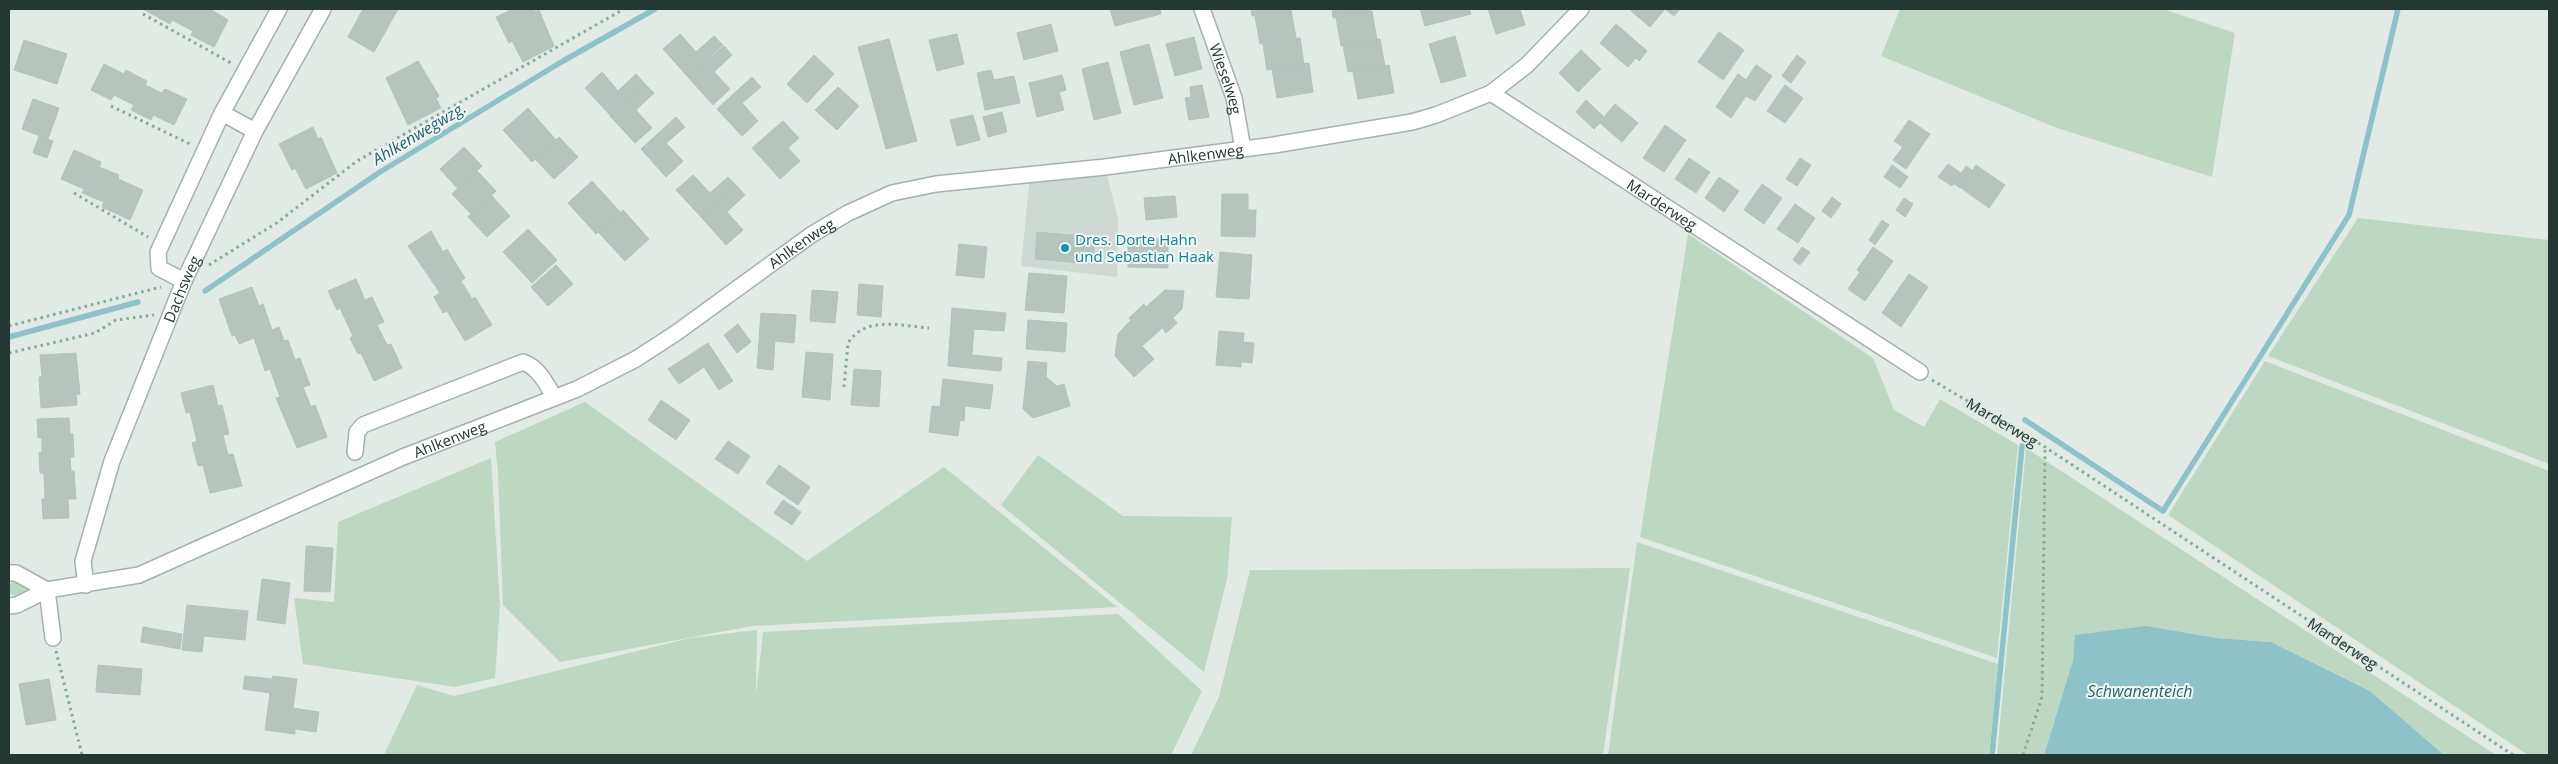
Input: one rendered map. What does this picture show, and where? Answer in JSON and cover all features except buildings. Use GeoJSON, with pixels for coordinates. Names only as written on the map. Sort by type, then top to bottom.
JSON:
{"type":"FeatureCollection","features":[{"type":"Feature","properties":{"kind":"street"},"geometry":{"type":"LineString","coordinates":[[184,281],[159,268],[158,252],[222,113],[279,9]]}},
{"type":"Feature","properties":{"kind":"street","name":"Dachsweg"},"geometry":{"type":"LineString","coordinates":[[86,585],[83,561],[112,461],[184,281],[255,131],[323,9]]}},
{"type":"Feature","properties":{"kind":"street","name":"Wieselweg"},"geometry":{"type":"LineString","coordinates":[[1202,9],[1234,98],[1242,149]]}},
{"type":"Feature","properties":{"kind":"street","name":"Ahlkenweg"},"geometry":{"type":"LineString","coordinates":[[9,606],[17,605],[47,590],[139,575],[403,457],[554,397],[636,359],[811,235],[848,213],[892,193],[936,184],[1106,167],[1242,149],[1412,122],[1436,115],[1491,93],[1528,65],[1581,9]]}},
{"type":"Feature","properties":{"kind":"street","name":"Marderweg"},"geometry":{"type":"LineString","coordinates":[[1491,93],[1920,372]]}},
{"type":"Feature","properties":{"kind":"street"},"geometry":{"type":"LineString","coordinates":[[222,113],[255,131]]}},
{"type":"Feature","properties":{"kind":"street"},"geometry":{"type":"LineString","coordinates":[[355,452],[357,432],[363,425],[522,362],[531,365],[540,374],[554,397]]}},
{"type":"Feature","properties":{"kind":"street"},"geometry":{"type":"LineString","coordinates":[[9,573],[16,573],[47,590],[53,638]]}},
{"type":"Feature","properties":{"kind":"path"},"geometry":{"type":"LineString","coordinates":[[9,326],[184,281],[278,222],[357,161],[624,9]]}},
{"type":"Feature","properties":{"kind":"path"},"geometry":{"type":"LineString","coordinates":[[143,14],[245,70]]}},
{"type":"Feature","properties":{"kind":"path"},"geometry":{"type":"LineString","coordinates":[[111,106],[204,151]]}},
{"type":"Feature","properties":{"kind":"path"},"geometry":{"type":"LineString","coordinates":[[74,193],[161,245]]}},
{"type":"Feature","properties":{"kind":"path"},"geometry":{"type":"LineString","coordinates":[[9,353],[95,333],[116,320],[172,312]]}},
{"type":"Feature","properties":{"kind":"path"},"geometry":{"type":"LineString","coordinates":[[844,386],[848,343],[862,328],[876,324],[929,328]]}},
{"type":"Feature","properties":{"kind":"path","name":"Marderweg"},"geometry":{"type":"LineString","coordinates":[[1920,372],[2046,447],[2513,755]]}},
{"type":"Feature","properties":{"kind":"path"},"geometry":{"type":"LineString","coordinates":[[2023,755],[2042,697],[2046,447]]}},
{"type":"Feature","properties":{"kind":"path"},"geometry":{"type":"LineString","coordinates":[[53,638],[82,755]]}},
{"type":"Feature","properties":{"kind":"shaded area"},"geometry":{"type":"Polygon","coordinates":[[[1105,167],[1118,219],[1117,277],[1021,266],[1030,175],[1105,167]]]}},
{"type":"Feature","properties":{"kind":"green space"},"geometry":{"type":"Polygon","coordinates":[[[1900,9],[2163,9],[2235,33],[2212,177],[2057,128],[1881,56],[1900,9]]]}},
{"type":"Feature","properties":{"kind":"green space"},"geometry":{"type":"Polygon","coordinates":[[[2358,218],[2549,240],[2549,464],[2268,356],[2358,218]]]}},
{"type":"Feature","properties":{"kind":"green space"},"geometry":{"type":"Polygon","coordinates":[[[1688,234],[1873,358],[1894,410],[1924,427],[1940,399],[2018,445],[1997,658],[1640,537],[1688,234]]]}},
{"type":"Feature","properties":{"kind":"green space"},"geometry":{"type":"Polygon","coordinates":[[[2265,361],[2549,471],[2549,755],[2528,755],[2168,515],[2265,361]]]}},
{"type":"Feature","properties":{"kind":"green space"},"geometry":{"type":"Polygon","coordinates":[[[585,402],[807,561],[944,467],[1117,607],[752,626],[560,662],[503,605],[495,442],[585,402]]]}},
{"type":"Feature","properties":{"kind":"green space"},"geometry":{"type":"Polygon","coordinates":[[[2026,448],[2496,755],[2444,755],[2370,691],[2271,642],[2216,638],[2076,635],[2073,660],[2044,755],[1997,755],[2026,448]]]}},
{"type":"Feature","properties":{"kind":"green space"},"geometry":{"type":"Polygon","coordinates":[[[1038,455],[1123,516],[1232,517],[1227,579],[1204,672],[1001,505],[1038,455]]]}},
{"type":"Feature","properties":{"kind":"green space"},"geometry":{"type":"Polygon","coordinates":[[[491,458],[500,605],[495,678],[455,687],[303,664],[294,598],[334,602],[338,522],[491,458]]]}},
{"type":"Feature","properties":{"kind":"green space"},"geometry":{"type":"Polygon","coordinates":[[[1637,542],[1998,664],[1989,755],[1608,755],[1637,542]]]}},
{"type":"Feature","properties":{"kind":"green space"},"geometry":{"type":"Polygon","coordinates":[[[1630,568],[1603,755],[1191,755],[1219,697],[1250,570],[1630,568]]]}},
{"type":"Feature","properties":{"kind":"green space"},"geometry":{"type":"Polygon","coordinates":[[[15,580],[32,588],[31,593],[19,598],[9,593],[9,585],[15,580]]]}},
{"type":"Feature","properties":{"kind":"green space"},"geometry":{"type":"Polygon","coordinates":[[[1118,614],[1202,691],[1171,755],[384,755],[417,685],[454,696],[690,638],[757,630],[756,695],[763,632],[1118,614]]]}},
{"type":"Feature","properties":{"kind":"water","name":"Schwanenteich"},"geometry":{"type":"Polygon","coordinates":[[[2146,626],[2216,638],[2271,642],[2370,691],[2444,755],[2044,755],[2073,660],[2075,635],[2146,626]]]}},
{"type":"Feature","properties":{"kind":"waterway","name":"Ahlkenwegwzg."},"geometry":{"type":"LineString","coordinates":[[205,291],[380,172],[563,61],[655,9]]}},
{"type":"Feature","properties":{"kind":"waterway"},"geometry":{"type":"LineString","coordinates":[[2025,420],[2163,511],[2349,215],[2398,9]]}},
{"type":"Feature","properties":{"kind":"waterway"},"geometry":{"type":"LineString","coordinates":[[9,337],[138,302]]}},
{"type":"Feature","properties":{"kind":"waterway"},"geometry":{"type":"LineString","coordinates":[[1992,755],[2022,446]]}},
{"type":"Feature","properties":{"kind":"place","name":"Dres. Dorte Hahn und Sebastian Haak"},"geometry":{"type":"Point","coordinates":[1065,248]}}]}
